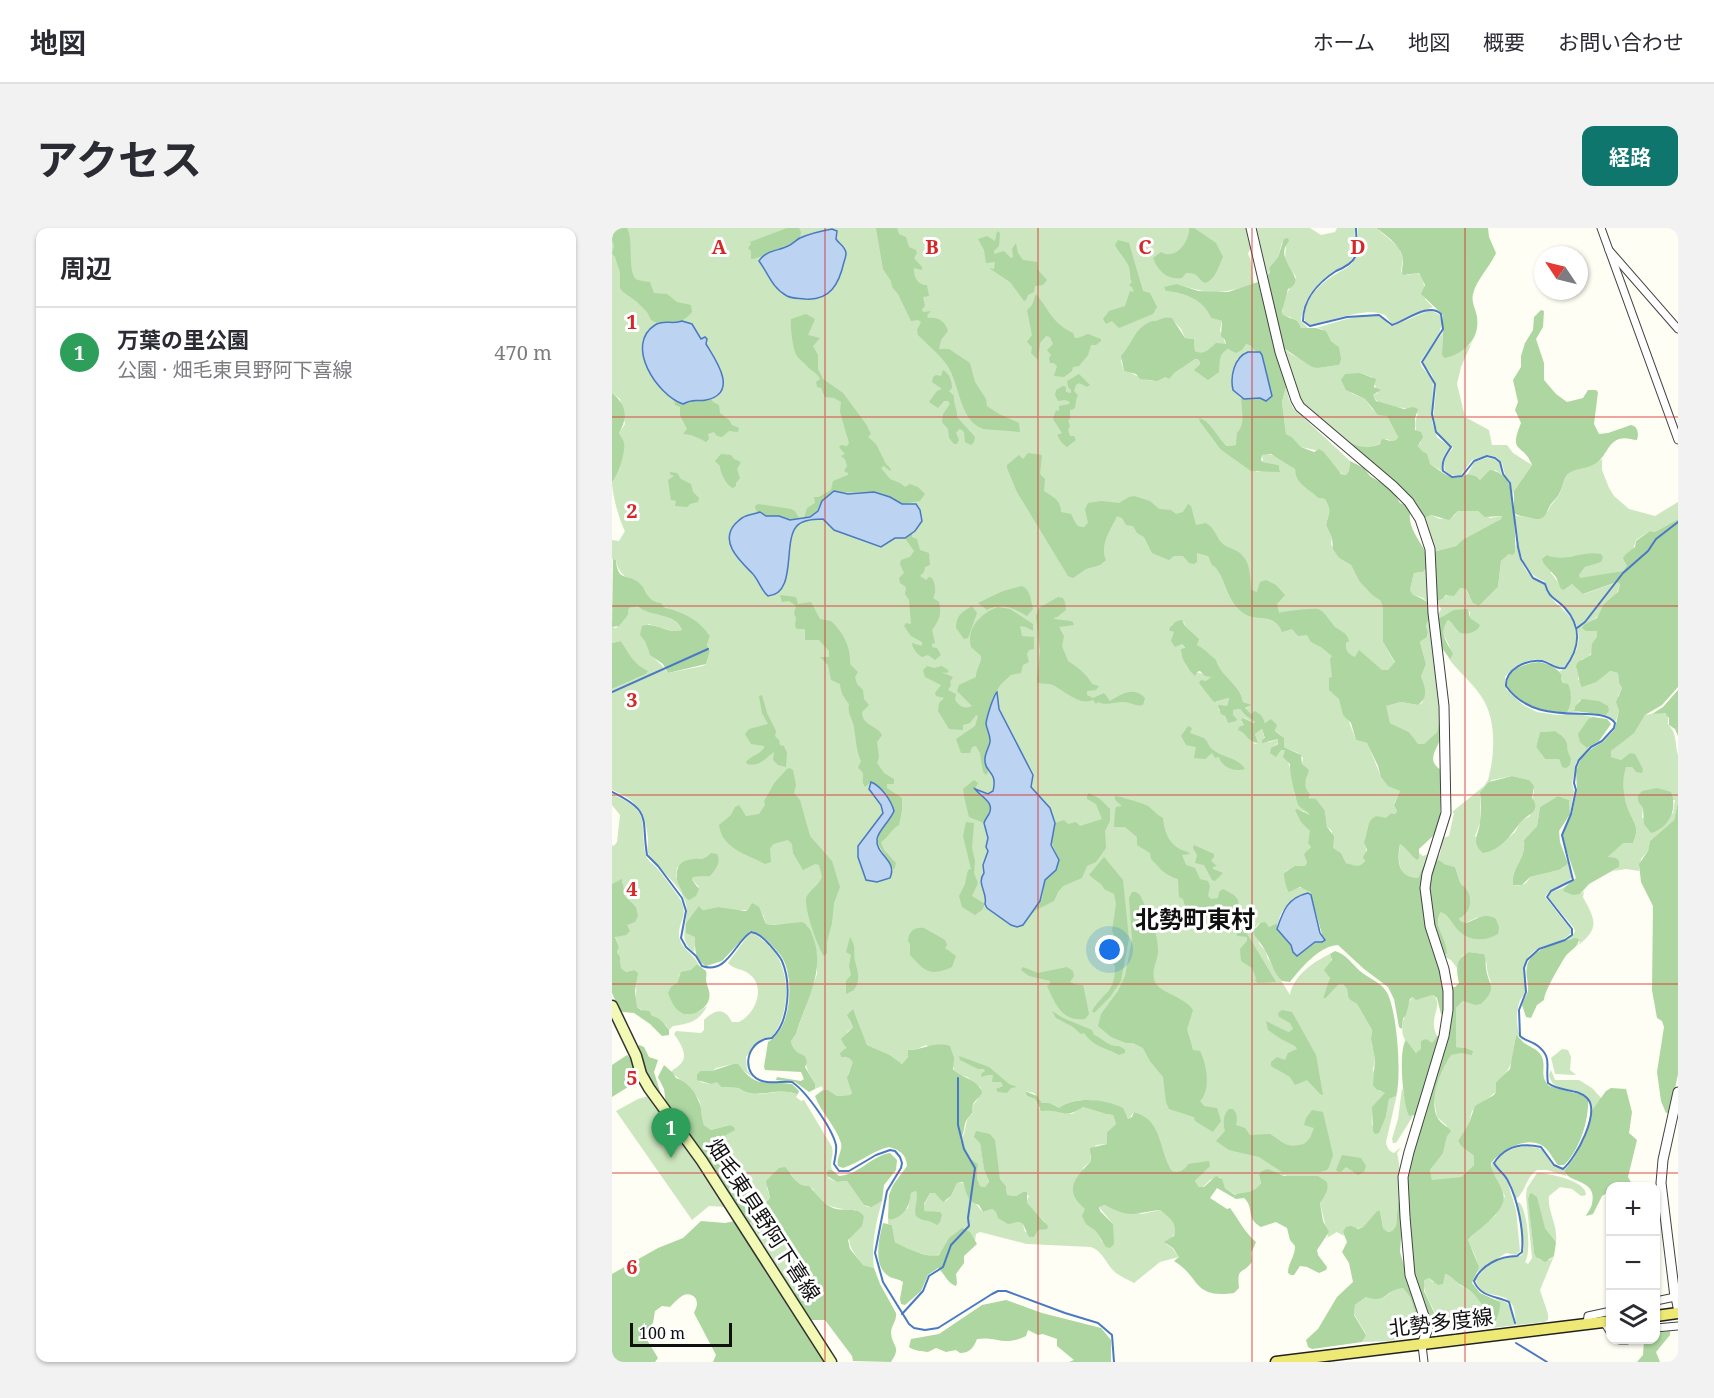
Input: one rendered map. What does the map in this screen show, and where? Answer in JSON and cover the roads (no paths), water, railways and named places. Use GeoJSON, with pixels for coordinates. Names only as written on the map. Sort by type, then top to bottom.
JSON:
{"type":"FeatureCollection","features":[{"type":"Feature","properties":{"kind":"main road","name":"畑毛東貝野阿下喜線"},"geometry":{"type":"LineString","coordinates":[[612,1006],[636,1056],[640,1074],[702,1161],[831,1362]]}},
{"type":"Feature","properties":{"kind":"main road"},"geometry":{"type":"LineString","coordinates":[[1660,1314],[1677,1306]]}},
{"type":"Feature","properties":{"kind":"main road","name":"北勢多度線"},"geometry":{"type":"LineString","coordinates":[[1276,1362],[1606,1321]]}},
{"type":"Feature","properties":{"kind":"street"},"geometry":{"type":"LineString","coordinates":[[1251,228],[1280,352],[1296,400],[1300,407],[1409,502],[1420,519],[1430,549],[1433,613],[1444,706],[1446,813],[1427,874],[1425,888],[1430,926],[1446,980],[1448,1010],[1444,1036],[1403,1177],[1404,1217],[1410,1275],[1428,1328],[1422,1345],[1424,1362]]}},
{"type":"Feature","properties":{"kind":"street"},"geometry":{"type":"LineString","coordinates":[[1601,228],[1678,440]]}},
{"type":"Feature","properties":{"kind":"street"},"geometry":{"type":"LineString","coordinates":[[1608,248],[1678,329]]}},
{"type":"Feature","properties":{"kind":"street"},"geometry":{"type":"LineString","coordinates":[[1660,1302],[1677,1306],[1675,1275],[1661,1183],[1663,1160],[1678,1092]]}},
{"type":"Feature","properties":{"kind":"street"},"geometry":{"type":"LineString","coordinates":[[1587,1323],[1588,1316],[1606,1312]]}},
{"type":"Feature","properties":{"kind":"street"},"geometry":{"type":"LineString","coordinates":[[1660,1328],[1678,1326]]}},
{"type":"Feature","properties":{"kind":"water"},"geometry":{"type":"Polygon","coordinates":[[[832,229],[837,231],[836,239],[846,253],[836,284],[827,294],[814,299],[792,298],[782,293],[774,285],[759,261],[762,257],[812,233],[832,229]]]}},
{"type":"Feature","properties":{"kind":"water"},"geometry":{"type":"Polygon","coordinates":[[[682,321],[692,324],[701,339],[705,337],[707,339],[706,344],[719,366],[723,383],[722,390],[716,396],[683,404],[663,391],[648,369],[643,356],[646,334],[655,325],[662,322],[682,321]]]}},
{"type":"Feature","properties":{"kind":"water"},"geometry":{"type":"Polygon","coordinates":[[[1248,352],[1260,352],[1262,355],[1272,396],[1266,401],[1260,398],[1244,399],[1233,390],[1234,368],[1239,358],[1248,352]]]}},
{"type":"Feature","properties":{"kind":"water"},"geometry":{"type":"Polygon","coordinates":[[[834,491],[848,494],[874,492],[902,504],[916,504],[922,521],[915,531],[905,538],[895,538],[881,547],[834,530],[823,519],[801,523],[792,534],[783,587],[777,593],[768,596],[733,551],[729,538],[735,524],[748,515],[760,512],[766,516],[779,516],[790,520],[810,517],[818,511],[822,501],[834,491]]]}},
{"type":"Feature","properties":{"kind":"water"},"geometry":{"type":"Polygon","coordinates":[[[997,692],[999,709],[1033,775],[1031,787],[1050,808],[1055,823],[1051,845],[1059,860],[1056,870],[1045,880],[1040,901],[1023,925],[1017,927],[987,908],[981,881],[988,851],[986,847],[988,838],[984,823],[990,806],[975,789],[988,794],[993,791],[993,776],[985,761],[990,739],[986,723],[997,692]]]}},
{"type":"Feature","properties":{"kind":"water"},"geometry":{"type":"Polygon","coordinates":[[[871,782],[885,794],[894,811],[877,839],[877,845],[889,862],[892,872],[890,878],[877,882],[866,880],[858,857],[858,846],[883,813],[881,805],[869,789],[871,782]]]}},
{"type":"Feature","properties":{"kind":"water"},"geometry":{"type":"Polygon","coordinates":[[[1308,893],[1311,895],[1320,933],[1325,940],[1315,942],[1297,956],[1277,929],[1287,906],[1295,898],[1308,893]]]}},
{"type":"Feature","properties":{"kind":"waterway"},"geometry":{"type":"LineString","coordinates":[[1356,228],[1354,259],[1330,275],[1313,292],[1306,305],[1303,321],[1310,326],[1347,317],[1379,315],[1392,325],[1424,311],[1436,311],[1441,314],[1443,329],[1422,362],[1435,384],[1432,414],[1436,432],[1451,447],[1443,461],[1443,471],[1452,477],[1462,476],[1474,461],[1487,456],[1500,462],[1503,474],[1510,483],[1521,559],[1533,578],[1545,584],[1551,596],[1565,608],[1576,630],[1574,653],[1565,668],[1542,661],[1530,662],[1513,670],[1506,686],[1519,700],[1534,708],[1551,712],[1607,717],[1615,723],[1614,728],[1602,741],[1591,747],[1576,767],[1574,783],[1576,790],[1571,814],[1562,835],[1573,880],[1551,891],[1547,897],[1572,929],[1572,935],[1565,940],[1539,949],[1527,960],[1524,968],[1526,992],[1519,1010],[1520,1036],[1543,1050],[1548,1063],[1548,1083],[1557,1088],[1583,1095],[1591,1105],[1591,1113],[1585,1135],[1563,1169],[1554,1165],[1541,1147],[1534,1146],[1509,1149],[1494,1163],[1507,1178],[1515,1197],[1521,1225],[1522,1252],[1517,1256],[1492,1262],[1481,1270],[1474,1281],[1484,1293],[1509,1302],[1515,1323]]}},
{"type":"Feature","properties":{"kind":"waterway"},"geometry":{"type":"LineString","coordinates":[[1577,628],[1585,622],[1623,573],[1648,551],[1656,539],[1678,522]]}},
{"type":"Feature","properties":{"kind":"waterway"},"geometry":{"type":"LineString","coordinates":[[612,692],[708,649]]}},
{"type":"Feature","properties":{"kind":"waterway"},"geometry":{"type":"LineString","coordinates":[[612,792],[640,811],[643,817],[647,855],[682,898],[686,911],[681,938],[702,966],[711,968],[724,962],[751,932],[763,939],[782,961],[788,990],[785,1012],[778,1031],[772,1038],[764,1039],[752,1049],[748,1061],[751,1073],[766,1082],[792,1082],[804,1093],[834,1138],[836,1148],[834,1164],[839,1171],[849,1171],[876,1155],[890,1150],[895,1151],[900,1157],[901,1168],[887,1191],[875,1253],[883,1282],[909,1324],[914,1328],[925,1330],[938,1328],[992,1294],[1006,1291],[1098,1323],[1112,1335],[1114,1362]]}},
{"type":"Feature","properties":{"kind":"waterway"},"geometry":{"type":"LineString","coordinates":[[902,1314],[923,1291],[929,1276],[943,1267],[951,1245],[969,1226],[968,1218],[975,1168],[964,1149],[958,1125],[958,1078]]}},
{"type":"Feature","properties":{"kind":"waterway"},"geometry":{"type":"LineString","coordinates":[[1516,1343],[1547,1362]]}},
{"type":"Feature","properties":{"kind":"place","name":"万葉の里公園"},"geometry":{"type":"Point","coordinates":[671,1158]}},
{"type":"Feature","properties":{"kind":"district","name":"北勢町東村"},"geometry":{"type":"Point","coordinates":[1195,920]}}]}
